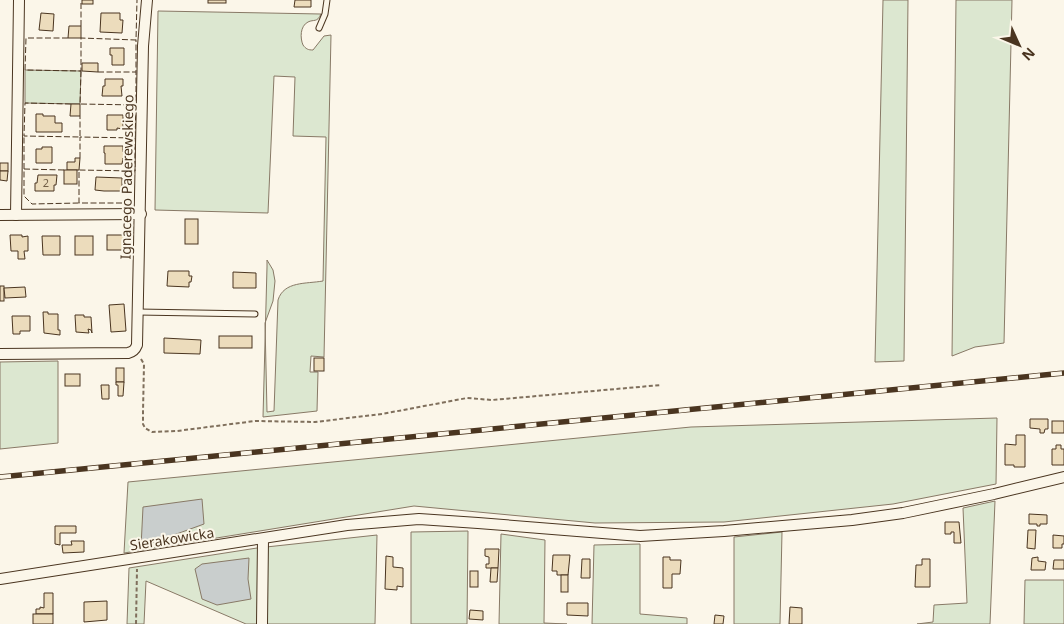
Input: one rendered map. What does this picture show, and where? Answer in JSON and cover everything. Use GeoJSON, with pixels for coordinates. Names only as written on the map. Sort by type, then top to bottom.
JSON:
{"type":"FeatureCollection","features":[{"type":"Feature","properties":{"kind":"street"},"geometry":{"type":"LineString","coordinates":[[16,215],[19,0]]}},
{"type":"Feature","properties":{"kind":"street","name":"Ignacego Paderewskiego"},"geometry":{"type":"LineString","coordinates":[[131,352],[137,345],[143,46],[147,0]]}},
{"type":"Feature","properties":{"kind":"street"},"geometry":{"type":"LineString","coordinates":[[0,215],[140,214]]}},
{"type":"Feature","properties":{"kind":"street"},"geometry":{"type":"LineString","coordinates":[[0,354],[131,352]]}},
{"type":"Feature","properties":{"kind":"street","name":"Sierakowicka"},"geometry":{"type":"LineString","coordinates":[[0,579],[347,526],[419,519],[478,522],[640,536],[852,520],[903,513],[1064,477]]}},
{"type":"Feature","properties":{"kind":"street"},"geometry":{"type":"LineString","coordinates":[[262,624],[263,539]]}},
{"type":"Feature","properties":{"kind":"lane"},"geometry":{"type":"LineString","coordinates":[[319,28],[326,14],[327,0]]}},
{"type":"Feature","properties":{"kind":"lane"},"geometry":{"type":"LineString","coordinates":[[138,312],[255,314]]}},
{"type":"Feature","properties":{"kind":"path"},"geometry":{"type":"LineString","coordinates":[[131,352],[144,364],[143,424],[145,428],[152,432],[177,431],[255,421],[315,422],[382,414],[467,398],[492,400],[661,385]]}},
{"type":"Feature","properties":{"kind":"path"},"geometry":{"type":"LineString","coordinates":[[136,624],[137,559]]}},
{"type":"Feature","properties":{"kind":"green space"},"geometry":{"type":"Polygon","coordinates":[[[883,0],[908,0],[904,361],[875,362],[883,0]]]}},
{"type":"Feature","properties":{"kind":"green space"},"geometry":{"type":"Polygon","coordinates":[[[956,0],[1012,0],[1004,343],[975,347],[952,356],[956,0]]]}},
{"type":"Feature","properties":{"kind":"green space"},"geometry":{"type":"Polygon","coordinates":[[[158,11],[321,14],[317,20],[308,22],[303,26],[301,39],[303,45],[307,49],[313,50],[324,36],[331,35],[324,357],[311,356],[310,372],[318,372],[317,411],[263,417],[265,333],[267,412],[274,411],[278,300],[285,289],[290,286],[323,281],[326,137],[293,136],[295,77],[274,76],[268,213],[155,210],[158,11]]]}},
{"type":"Feature","properties":{"kind":"green space"},"geometry":{"type":"Polygon","coordinates":[[[25,70],[81,71],[80,104],[25,103],[25,70]]]}},
{"type":"Feature","properties":{"kind":"green space"},"geometry":{"type":"Polygon","coordinates":[[[267,260],[273,270],[275,281],[273,301],[266,321],[267,260]]]}},
{"type":"Feature","properties":{"kind":"green space"},"geometry":{"type":"Polygon","coordinates":[[[58,361],[58,443],[0,449],[0,362],[58,361]]]}},
{"type":"Feature","properties":{"kind":"green space"},"geometry":{"type":"Polygon","coordinates":[[[997,418],[996,484],[893,504],[724,522],[595,523],[414,506],[124,553],[128,482],[691,427],[997,418]]]}},
{"type":"Feature","properties":{"kind":"green space"},"geometry":{"type":"Polygon","coordinates":[[[995,501],[990,624],[917,624],[933,622],[934,605],[967,603],[963,508],[995,501]]]}},
{"type":"Feature","properties":{"kind":"green space"},"geometry":{"type":"Polygon","coordinates":[[[468,531],[467,624],[411,624],[411,532],[468,531]]]}},
{"type":"Feature","properties":{"kind":"green space"},"geometry":{"type":"Polygon","coordinates":[[[782,532],[780,624],[734,624],[734,537],[782,532]]]}},
{"type":"Feature","properties":{"kind":"green space"},"geometry":{"type":"Polygon","coordinates":[[[501,534],[545,540],[544,623],[567,624],[499,624],[501,534]]]}},
{"type":"Feature","properties":{"kind":"green space"},"geometry":{"type":"Polygon","coordinates":[[[377,535],[375,624],[246,624],[146,581],[144,624],[127,624],[129,568],[257,548],[377,535]]]}},
{"type":"Feature","properties":{"kind":"green space"},"geometry":{"type":"Polygon","coordinates":[[[640,544],[640,614],[687,618],[687,624],[592,624],[594,545],[640,544]]]}},
{"type":"Feature","properties":{"kind":"green space"},"geometry":{"type":"Polygon","coordinates":[[[1025,580],[1064,580],[1064,624],[1024,624],[1025,580]]]}},
{"type":"Feature","properties":{"kind":"shaded area"},"geometry":{"type":"Polygon","coordinates":[[[202,499],[204,524],[141,547],[143,507],[202,499]]]}},
{"type":"Feature","properties":{"kind":"shaded area"},"geometry":{"type":"Polygon","coordinates":[[[249,558],[248,579],[251,599],[217,605],[202,599],[195,569],[202,564],[249,558]]]}},
{"type":"Feature","properties":{"kind":"building"},"geometry":{"type":"Polygon","coordinates":[[[82,0],[93,0],[93,4],[82,4],[82,0]]]}},
{"type":"Feature","properties":{"kind":"building"},"geometry":{"type":"Polygon","coordinates":[[[208,0],[226,0],[226,3],[208,3],[208,0]]]}},
{"type":"Feature","properties":{"kind":"building"},"geometry":{"type":"Polygon","coordinates":[[[295,0],[311,0],[311,7],[294,7],[295,0]]]}},
{"type":"Feature","properties":{"kind":"building"},"geometry":{"type":"Polygon","coordinates":[[[41,13],[54,14],[53,31],[39,30],[41,13]]]}},
{"type":"Feature","properties":{"kind":"building"},"geometry":{"type":"Polygon","coordinates":[[[101,13],[120,13],[120,20],[123,20],[122,33],[100,32],[101,13]]]}},
{"type":"Feature","properties":{"kind":"building"},"geometry":{"type":"Polygon","coordinates":[[[69,26],[81,26],[81,38],[68,38],[69,26]]]}},
{"type":"Feature","properties":{"kind":"building"},"geometry":{"type":"Polygon","coordinates":[[[110,48],[124,48],[124,65],[112,65],[110,48]]]}},
{"type":"Feature","properties":{"kind":"building"},"geometry":{"type":"Polygon","coordinates":[[[82,63],[98,63],[98,72],[82,71],[82,63]]]}},
{"type":"Feature","properties":{"kind":"building"},"geometry":{"type":"Polygon","coordinates":[[[105,79],[123,79],[123,86],[121,86],[122,96],[102,96],[105,79]]]}},
{"type":"Feature","properties":{"kind":"building"},"geometry":{"type":"Polygon","coordinates":[[[71,104],[80,104],[80,116],[70,116],[71,104]]]}},
{"type":"Feature","properties":{"kind":"building"},"geometry":{"type":"Polygon","coordinates":[[[36,114],[55,116],[55,123],[62,123],[62,132],[36,132],[36,114]]]}},
{"type":"Feature","properties":{"kind":"building"},"geometry":{"type":"Polygon","coordinates":[[[107,115],[123,115],[123,129],[107,130],[107,115]]]}},
{"type":"Feature","properties":{"kind":"building"},"geometry":{"type":"Polygon","coordinates":[[[104,146],[123,146],[126,158],[123,158],[122,164],[105,164],[104,146]]]}},
{"type":"Feature","properties":{"kind":"building"},"geometry":{"type":"Polygon","coordinates":[[[42,147],[52,147],[52,163],[36,163],[36,149],[42,149],[42,147]]]}},
{"type":"Feature","properties":{"kind":"building"},"geometry":{"type":"Polygon","coordinates":[[[75,158],[80,158],[79,170],[67,170],[67,162],[75,162],[75,158]]]}},
{"type":"Feature","properties":{"kind":"building"},"geometry":{"type":"Polygon","coordinates":[[[0,163],[8,163],[8,171],[0,171],[0,163]]]}},
{"type":"Feature","properties":{"kind":"building"},"geometry":{"type":"Polygon","coordinates":[[[64,170],[77,170],[77,184],[64,184],[64,170]]]}},
{"type":"Feature","properties":{"kind":"building"},"geometry":{"type":"Polygon","coordinates":[[[0,171],[8,171],[7,181],[0,180],[0,171]]]}},
{"type":"Feature","properties":{"kind":"building"},"geometry":{"type":"Polygon","coordinates":[[[38,175],[57,175],[54,191],[35,191],[38,175]]]}},
{"type":"Feature","properties":{"kind":"building"},"geometry":{"type":"Polygon","coordinates":[[[96,177],[122,178],[122,191],[95,190],[96,177]]]}},
{"type":"Feature","properties":{"kind":"building"},"geometry":{"type":"Polygon","coordinates":[[[185,219],[198,219],[198,244],[185,244],[185,219]]]}},
{"type":"Feature","properties":{"kind":"building"},"geometry":{"type":"Polygon","coordinates":[[[10,235],[28,236],[28,251],[24,251],[25,259],[18,259],[18,251],[11,251],[10,235]]]}},
{"type":"Feature","properties":{"kind":"building"},"geometry":{"type":"Polygon","coordinates":[[[107,235],[124,235],[124,250],[107,250],[107,235]]]}},
{"type":"Feature","properties":{"kind":"building"},"geometry":{"type":"Polygon","coordinates":[[[42,236],[60,236],[60,255],[43,255],[42,236]]]}},
{"type":"Feature","properties":{"kind":"building"},"geometry":{"type":"Polygon","coordinates":[[[75,236],[93,236],[93,255],[75,255],[75,236]]]}},
{"type":"Feature","properties":{"kind":"building"},"geometry":{"type":"Polygon","coordinates":[[[168,271],[189,271],[189,276],[192,276],[189,287],[167,286],[168,271]]]}},
{"type":"Feature","properties":{"kind":"building"},"geometry":{"type":"Polygon","coordinates":[[[233,272],[256,273],[256,288],[233,288],[233,272]]]}},
{"type":"Feature","properties":{"kind":"building"},"geometry":{"type":"Polygon","coordinates":[[[0,286],[4,286],[4,301],[0,301],[0,286]]]}},
{"type":"Feature","properties":{"kind":"building"},"geometry":{"type":"Polygon","coordinates":[[[25,287],[26,297],[5,298],[4,288],[25,287]]]}},
{"type":"Feature","properties":{"kind":"building"},"geometry":{"type":"Polygon","coordinates":[[[124,304],[126,331],[111,332],[109,305],[124,304]]]}},
{"type":"Feature","properties":{"kind":"building"},"geometry":{"type":"Polygon","coordinates":[[[43,312],[58,314],[58,330],[60,330],[60,335],[44,333],[43,312]]]}},
{"type":"Feature","properties":{"kind":"building"},"geometry":{"type":"Polygon","coordinates":[[[75,315],[91,317],[92,333],[88,329],[89,333],[76,332],[75,315]]]}},
{"type":"Feature","properties":{"kind":"building"},"geometry":{"type":"Polygon","coordinates":[[[12,316],[30,316],[30,331],[20,331],[20,334],[13,334],[12,316]]]}},
{"type":"Feature","properties":{"kind":"building"},"geometry":{"type":"Polygon","coordinates":[[[219,336],[252,336],[252,348],[219,348],[219,336]]]}},
{"type":"Feature","properties":{"kind":"building"},"geometry":{"type":"Polygon","coordinates":[[[164,338],[201,340],[200,354],[164,353],[164,338]]]}},
{"type":"Feature","properties":{"kind":"building"},"geometry":{"type":"Polygon","coordinates":[[[314,358],[324,358],[324,371],[314,371],[314,358]]]}},
{"type":"Feature","properties":{"kind":"building"},"geometry":{"type":"Polygon","coordinates":[[[116,368],[124,368],[124,382],[116,382],[116,368]]]}},
{"type":"Feature","properties":{"kind":"building"},"geometry":{"type":"Polygon","coordinates":[[[65,374],[80,374],[80,386],[65,386],[65,374]]]}},
{"type":"Feature","properties":{"kind":"building"},"geometry":{"type":"Polygon","coordinates":[[[116,382],[124,382],[123,396],[118,396],[118,385],[116,385],[116,382]]]}},
{"type":"Feature","properties":{"kind":"building"},"geometry":{"type":"Polygon","coordinates":[[[101,385],[109,385],[109,399],[102,399],[101,385]]]}},
{"type":"Feature","properties":{"kind":"building"},"geometry":{"type":"Polygon","coordinates":[[[1030,419],[1048,419],[1048,429],[1045,429],[1044,433],[1040,433],[1040,429],[1030,428],[1030,419]]]}},
{"type":"Feature","properties":{"kind":"building"},"geometry":{"type":"Polygon","coordinates":[[[1052,421],[1064,421],[1064,433],[1052,433],[1052,421]]]}},
{"type":"Feature","properties":{"kind":"building"},"geometry":{"type":"Polygon","coordinates":[[[1016,435],[1025,435],[1025,467],[1005,465],[1005,444],[1016,445],[1016,435]]]}},
{"type":"Feature","properties":{"kind":"building"},"geometry":{"type":"Polygon","coordinates":[[[1056,445],[1061,445],[1061,449],[1064,449],[1064,465],[1052,465],[1052,449],[1056,449],[1056,445]]]}},
{"type":"Feature","properties":{"kind":"building"},"geometry":{"type":"Polygon","coordinates":[[[1029,514],[1047,515],[1047,524],[1037,526],[1037,524],[1029,524],[1029,514]]]}},
{"type":"Feature","properties":{"kind":"building"},"geometry":{"type":"Polygon","coordinates":[[[945,522],[959,522],[961,543],[954,543],[954,532],[945,534],[945,522]]]}},
{"type":"Feature","properties":{"kind":"building"},"geometry":{"type":"Polygon","coordinates":[[[55,526],[76,526],[76,533],[60,533],[60,545],[55,544],[55,526]]]}},
{"type":"Feature","properties":{"kind":"building"},"geometry":{"type":"Polygon","coordinates":[[[1028,530],[1036,530],[1035,549],[1027,548],[1028,530]]]}},
{"type":"Feature","properties":{"kind":"building"},"geometry":{"type":"Polygon","coordinates":[[[1053,535],[1064,536],[1062,548],[1053,548],[1053,535]]]}},
{"type":"Feature","properties":{"kind":"building"},"geometry":{"type":"Polygon","coordinates":[[[71,541],[84,541],[84,552],[63,553],[62,545],[72,545],[71,541]]]}},
{"type":"Feature","properties":{"kind":"building"},"geometry":{"type":"Polygon","coordinates":[[[485,549],[499,549],[498,568],[486,568],[486,564],[489,564],[489,557],[485,556],[485,549]]]}},
{"type":"Feature","properties":{"kind":"building"},"geometry":{"type":"Polygon","coordinates":[[[553,555],[570,555],[568,575],[557,575],[557,571],[552,571],[553,555]]]}},
{"type":"Feature","properties":{"kind":"building"},"geometry":{"type":"Polygon","coordinates":[[[386,556],[393,557],[393,567],[403,568],[403,587],[397,586],[397,590],[385,589],[386,556]]]}},
{"type":"Feature","properties":{"kind":"building"},"geometry":{"type":"Polygon","coordinates":[[[663,557],[670,557],[670,560],[681,560],[680,574],[672,574],[672,588],[663,588],[663,557]]]}},
{"type":"Feature","properties":{"kind":"building"},"geometry":{"type":"Polygon","coordinates":[[[1038,557],[1038,561],[1046,562],[1045,570],[1031,570],[1032,558],[1038,557]]]}},
{"type":"Feature","properties":{"kind":"building"},"geometry":{"type":"Polygon","coordinates":[[[582,559],[590,559],[590,578],[581,578],[582,559]]]}},
{"type":"Feature","properties":{"kind":"building"},"geometry":{"type":"Polygon","coordinates":[[[922,559],[930,559],[930,587],[915,587],[916,565],[922,565],[922,559]]]}},
{"type":"Feature","properties":{"kind":"building"},"geometry":{"type":"Polygon","coordinates":[[[1054,560],[1064,560],[1064,569],[1053,569],[1054,560]]]}},
{"type":"Feature","properties":{"kind":"building"},"geometry":{"type":"Polygon","coordinates":[[[491,568],[498,568],[497,582],[490,582],[491,568]]]}},
{"type":"Feature","properties":{"kind":"building"},"geometry":{"type":"Polygon","coordinates":[[[470,571],[478,571],[478,587],[470,587],[470,571]]]}},
{"type":"Feature","properties":{"kind":"building"},"geometry":{"type":"Polygon","coordinates":[[[561,575],[568,575],[568,592],[561,592],[561,575]]]}},
{"type":"Feature","properties":{"kind":"building"},"geometry":{"type":"Polygon","coordinates":[[[44,593],[53,593],[53,614],[36,614],[36,609],[44,608],[44,593]]]}},
{"type":"Feature","properties":{"kind":"building"},"geometry":{"type":"Polygon","coordinates":[[[107,601],[107,620],[84,622],[84,602],[107,601]]]}},
{"type":"Feature","properties":{"kind":"building"},"geometry":{"type":"Polygon","coordinates":[[[567,603],[588,603],[588,616],[567,615],[567,603]]]}},
{"type":"Feature","properties":{"kind":"building"},"geometry":{"type":"Polygon","coordinates":[[[790,607],[802,608],[802,624],[789,624],[790,607]]]}},
{"type":"Feature","properties":{"kind":"building"},"geometry":{"type":"Polygon","coordinates":[[[470,610],[483,611],[483,620],[469,619],[470,610]]]}},
{"type":"Feature","properties":{"kind":"building"},"geometry":{"type":"Polygon","coordinates":[[[33,614],[53,614],[53,624],[33,624],[33,614]]]}},
{"type":"Feature","properties":{"kind":"building"},"geometry":{"type":"Polygon","coordinates":[[[715,615],[724,616],[723,624],[714,624],[715,615]]]}},
{"type":"Feature","properties":{"kind":"railway"},"geometry":{"type":"LineString","coordinates":[[0,477],[1064,373]]}},
{"type":"Feature","properties":{"kind":"fence"},"geometry":{"type":"LineString","coordinates":[[68,38],[26,38],[25,70],[81,71],[81,38],[136,40],[137,0]]}},
{"type":"Feature","properties":{"kind":"fence"},"geometry":{"type":"LineString","coordinates":[[81,1],[81,26]]}},
{"type":"Feature","properties":{"kind":"fence"},"geometry":{"type":"LineString","coordinates":[[98,72],[136,72],[136,40]]}},
{"type":"Feature","properties":{"kind":"fence"},"geometry":{"type":"LineString","coordinates":[[81,71],[80,104],[136,105],[136,72]]}},
{"type":"Feature","properties":{"kind":"fence"},"geometry":{"type":"LineString","coordinates":[[71,104],[25,103],[24,136],[80,137],[80,116]]}},
{"type":"Feature","properties":{"kind":"fence"},"geometry":{"type":"LineString","coordinates":[[80,158],[80,137],[135,138],[136,105]]}},
{"type":"Feature","properties":{"kind":"fence"},"geometry":{"type":"LineString","coordinates":[[24,136],[24,169]]}},
{"type":"Feature","properties":{"kind":"fence"},"geometry":{"type":"LineString","coordinates":[[122,203],[79,203],[79,170],[135,171],[135,138]]}},
{"type":"Feature","properties":{"kind":"fence"},"geometry":{"type":"LineString","coordinates":[[64,170],[24,169],[24,196],[32,204],[79,203]]}}]}
